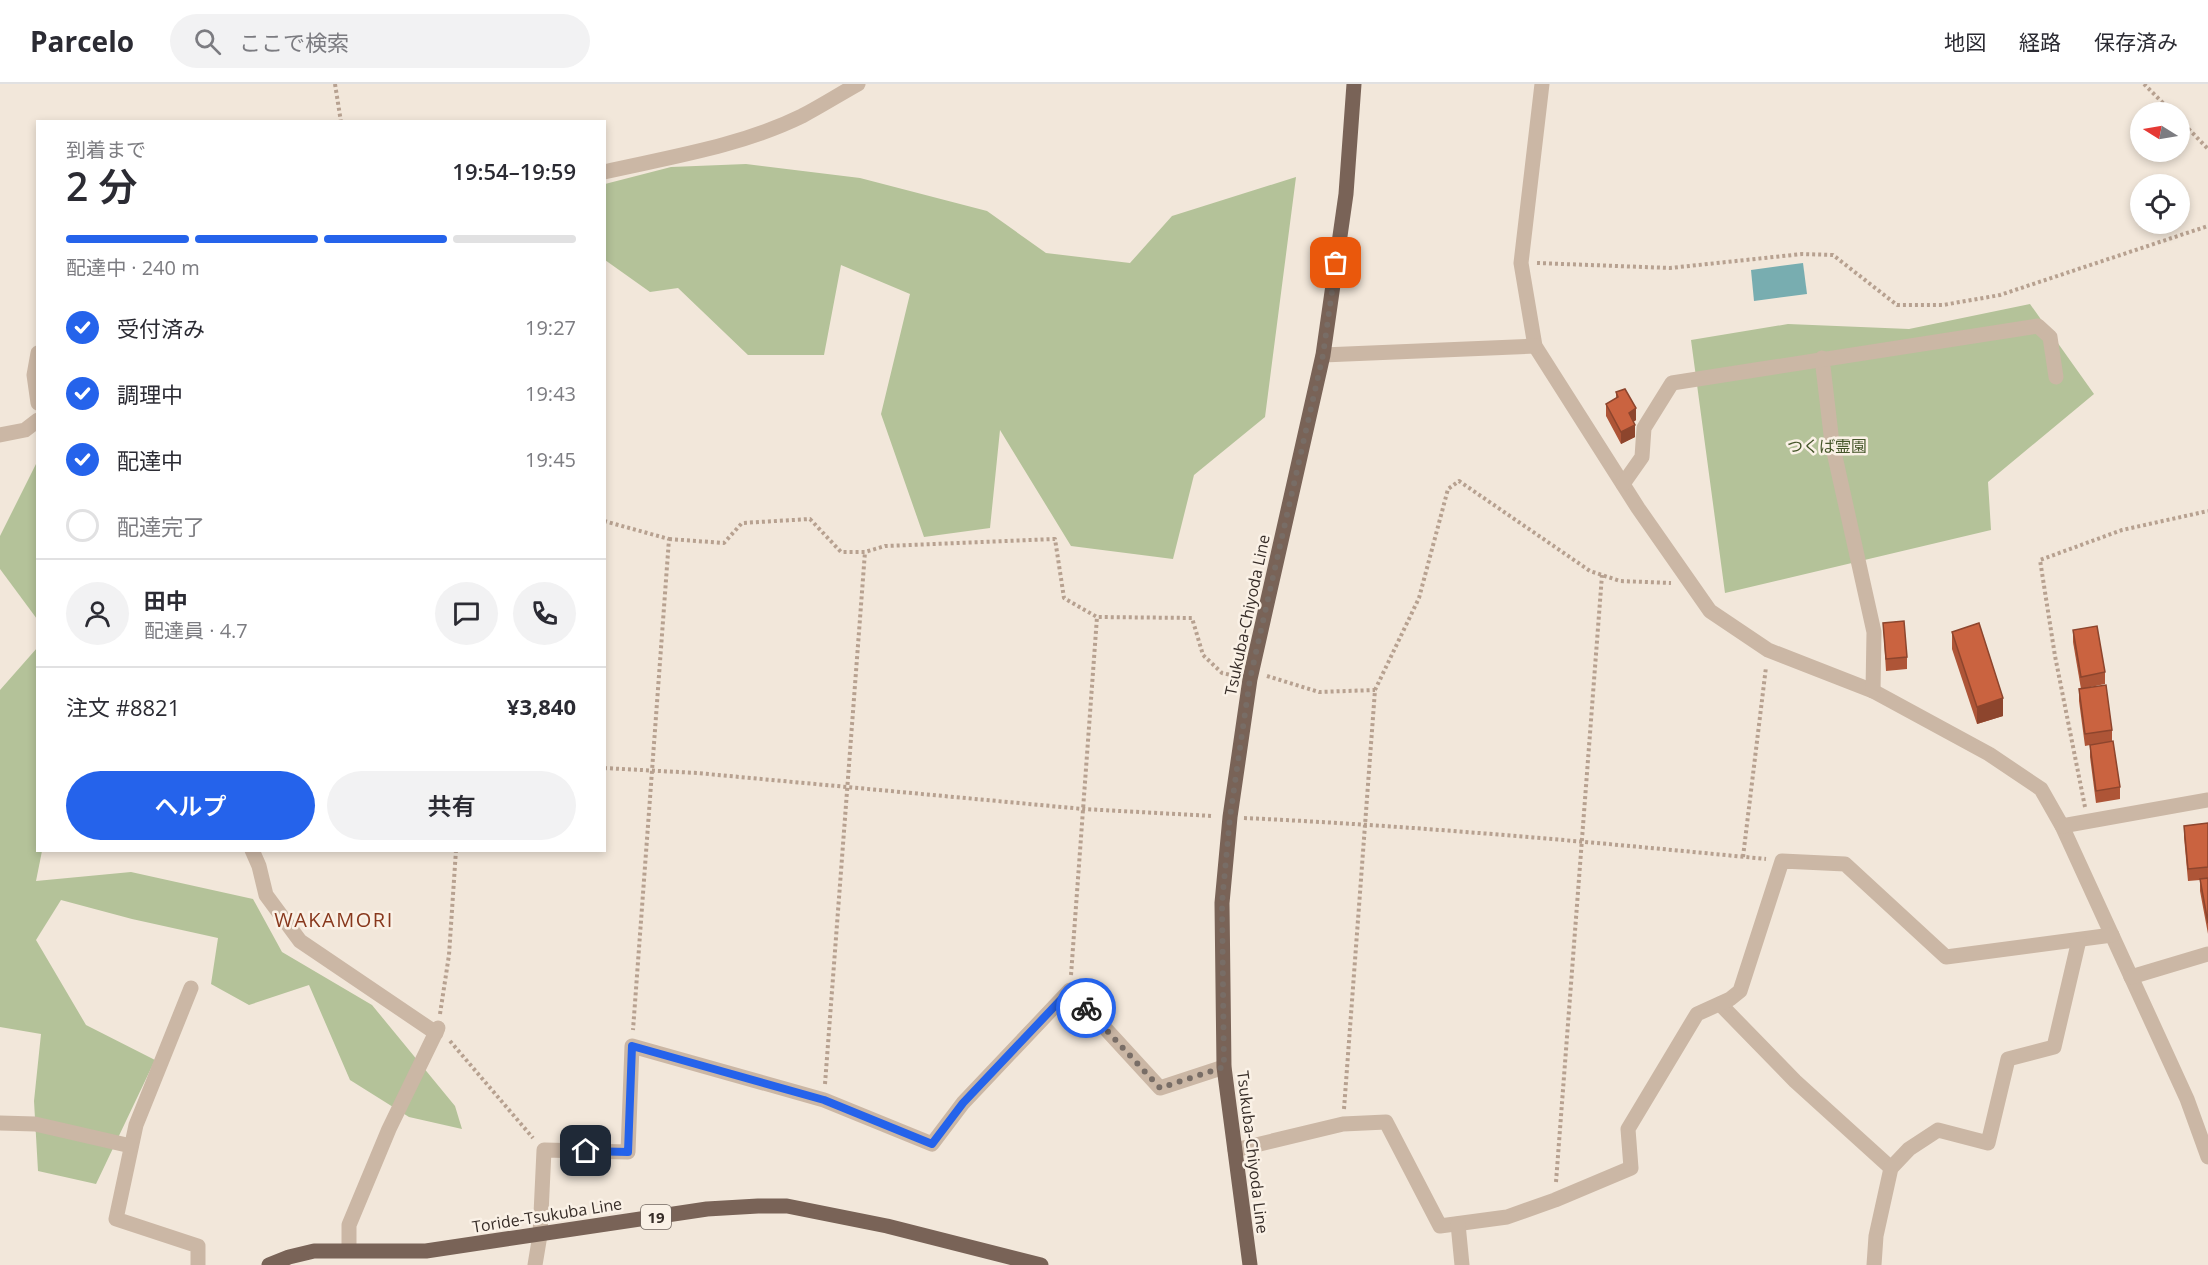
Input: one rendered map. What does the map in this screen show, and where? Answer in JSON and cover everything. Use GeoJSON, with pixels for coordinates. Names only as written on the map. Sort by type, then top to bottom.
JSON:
{"type":"FeatureCollection","features":[{"type":"Feature","properties":{"kind":"main road","name":"Tsukuba-Chiyoda Line"},"geometry":{"type":"LineString","coordinates":[[1250,1265],[1224,1067],[1222,903],[1230,817],[1250,679],[1323,355],[1346,194],[1354,84]]}},
{"type":"Feature","properties":{"kind":"main road","name":"Toride-Tsukuba Line"},"geometry":{"type":"LineString","coordinates":[[269,1265],[314,1251],[426,1251],[707,1209],[758,1206],[787,1206],[887,1226],[1041,1265]]}},
{"type":"Feature","properties":{"kind":"street"},"geometry":{"type":"LineString","coordinates":[[606,172],[710,148],[761,132],[802,116],[858,84]]}},
{"type":"Feature","properties":{"kind":"street"},"geometry":{"type":"LineString","coordinates":[[1542,84],[1521,263],[1535,346],[1638,508],[1710,611],[1768,650],[1873,691],[1989,754],[2041,789],[2062,826],[2187,1099],[2208,1157]]}},
{"type":"Feature","properties":{"kind":"street"},"geometry":{"type":"LineString","coordinates":[[1623,484],[1642,457],[1644,428],[1672,383],[2038,326],[2050,337],[2056,377]]}},
{"type":"Feature","properties":{"kind":"street"},"geometry":{"type":"LineString","coordinates":[[1323,355],[1535,346]]}},
{"type":"Feature","properties":{"kind":"street"},"geometry":{"type":"LineString","coordinates":[[1822,358],[1832,443],[1874,633],[1873,691]]}},
{"type":"Feature","properties":{"kind":"street"},"geometry":{"type":"LineString","coordinates":[[36,364],[34,375],[36,389]]}},
{"type":"Feature","properties":{"kind":"street"},"geometry":{"type":"LineString","coordinates":[[0,435],[25,430],[36,422]]}},
{"type":"Feature","properties":{"kind":"street"},"geometry":{"type":"LineString","coordinates":[[2062,826],[2208,800]]}},
{"type":"Feature","properties":{"kind":"street"},"geometry":{"type":"LineString","coordinates":[[253,852],[259,866],[266,896],[300,941],[437,1030],[389,1129],[349,1225],[349,1250]]}},
{"type":"Feature","properties":{"kind":"street"},"geometry":{"type":"LineString","coordinates":[[1235,1150],[1343,1124],[1386,1122],[1440,1226],[1507,1217],[1555,1200],[1631,1168],[1628,1129],[1697,1014],[1730,999],[1740,991],[1782,861],[1845,864],[1946,957],[2112,935]]}},
{"type":"Feature","properties":{"kind":"street"},"geometry":{"type":"LineString","coordinates":[[1874,1265],[1876,1236],[1891,1168],[1909,1149],[1938,1130],[1988,1143],[2008,1059],[2054,1047],[2079,940]]}},
{"type":"Feature","properties":{"kind":"street"},"geometry":{"type":"LineString","coordinates":[[2131,977],[2208,954]]}},
{"type":"Feature","properties":{"kind":"street"},"geometry":{"type":"LineString","coordinates":[[191,988],[136,1125],[116,1219],[198,1246],[198,1265]]}},
{"type":"Feature","properties":{"kind":"street"},"geometry":{"type":"LineString","coordinates":[[535,1265],[540,1235],[544,1150],[628,1152],[632,1046],[824,1100],[932,1144],[963,1103],[1070,990],[1160,1088],[1224,1067]]}},
{"type":"Feature","properties":{"kind":"street"},"geometry":{"type":"LineString","coordinates":[[1720,1004],[1795,1081],[1891,1168]]}},
{"type":"Feature","properties":{"kind":"street"},"geometry":{"type":"LineString","coordinates":[[0,1123],[35,1124],[131,1146]]}},
{"type":"Feature","properties":{"kind":"street"},"geometry":{"type":"LineString","coordinates":[[1458,1224],[1462,1265]]}},
{"type":"Feature","properties":{"kind":"path"},"geometry":{"type":"LineString","coordinates":[[335,84],[341,120]]}},
{"type":"Feature","properties":{"kind":"path"},"geometry":{"type":"LineString","coordinates":[[2144,84],[2162,102]]}},
{"type":"Feature","properties":{"kind":"path"},"geometry":{"type":"LineString","coordinates":[[2190,130],[2208,149]]}},
{"type":"Feature","properties":{"kind":"path"},"geometry":{"type":"LineString","coordinates":[[1521,263],[1670,268],[1802,254],[1833,255],[1897,305],[1943,305],[2000,295],[2208,226]]}},
{"type":"Feature","properties":{"kind":"path"},"geometry":{"type":"LineString","coordinates":[[1343,1124],[1375,690],[1419,598],[1449,489],[1459,481],[1590,571],[1620,581],[1692,583]]}},
{"type":"Feature","properties":{"kind":"path"},"geometry":{"type":"LineString","coordinates":[[2088,822],[2055,656],[2040,560],[2122,530],[2207,510]]}},
{"type":"Feature","properties":{"kind":"path"},"geometry":{"type":"LineString","coordinates":[[606,522],[669,539],[724,543],[742,523],[810,519],[841,552],[865,552],[885,546],[1055,539],[1064,598],[1097,617],[1192,618],[1203,654],[1222,673],[1250,679],[1266,675],[1319,692],[1375,690]]}},
{"type":"Feature","properties":{"kind":"path"},"geometry":{"type":"LineString","coordinates":[[632,1046],[669,539]]}},
{"type":"Feature","properties":{"kind":"path"},"geometry":{"type":"LineString","coordinates":[[824,1100],[865,552]]}},
{"type":"Feature","properties":{"kind":"path"},"geometry":{"type":"LineString","coordinates":[[1555,1200],[1602,575]]}},
{"type":"Feature","properties":{"kind":"path"},"geometry":{"type":"LineString","coordinates":[[1070,990],[1097,617]]}},
{"type":"Feature","properties":{"kind":"path"},"geometry":{"type":"LineString","coordinates":[[1743,857],[1768,650]]}},
{"type":"Feature","properties":{"kind":"path"},"geometry":{"type":"LineString","coordinates":[[606,768],[697,773],[1083,809],[1365,824],[1582,840],[1782,861]]}},
{"type":"Feature","properties":{"kind":"path"},"geometry":{"type":"LineString","coordinates":[[456,852],[449,955],[437,1030],[544,1150]]}},
{"type":"Feature","properties":{"kind":"green space"},"geometry":{"type":"Polygon","coordinates":[[[746,164],[860,178],[987,211],[1046,253],[1130,263],[1172,216],[1296,177],[1265,417],[1194,475],[1173,559],[1071,546],[1000,430],[990,528],[924,537],[881,414],[910,294],[841,265],[824,355],[748,355],[678,288],[650,292],[606,261],[606,184],[671,167],[746,164]]]}},
{"type":"Feature","properties":{"kind":"green space","name":"つくば霊園"},"geometry":{"type":"Polygon","coordinates":[[[2030,304],[2094,394],[1988,482],[1991,530],[1725,593],[1691,340],[1788,324],[1909,329],[2030,304]]]}},
{"type":"Feature","properties":{"kind":"green space"},"geometry":{"type":"Polygon","coordinates":[[[36,464],[36,618],[0,569],[0,536],[36,464]]]}},
{"type":"Feature","properties":{"kind":"green space"},"geometry":{"type":"Polygon","coordinates":[[[36,649],[36,852],[42,852],[36,881],[131,872],[253,899],[282,952],[372,1005],[455,1106],[462,1129],[409,1117],[350,1080],[309,985],[249,1005],[211,984],[218,938],[61,900],[36,940],[86,1025],[155,1060],[96,1184],[38,1171],[34,1101],[41,1034],[0,1027],[0,690],[36,649]]]}},
{"type":"Feature","properties":{"kind":"water"},"geometry":{"type":"Polygon","coordinates":[[[1803,263],[1807,294],[1754,301],[1751,270],[1803,263]]]}},
{"type":"Feature","properties":{"kind":"building"},"geometry":{"type":"Polygon","coordinates":[[[1625,389],[1636,408],[1629,413],[1635,425],[1621,432],[1606,404],[1618,397],[1616,392],[1625,389]]]}},
{"type":"Feature","properties":{"kind":"building"},"geometry":{"type":"Polygon","coordinates":[[[1904,621],[1907,657],[1886,659],[1883,623],[1904,621]]]}},
{"type":"Feature","properties":{"kind":"building"},"geometry":{"type":"Polygon","coordinates":[[[1979,623],[2003,698],[1977,707],[1952,632],[1979,623]]]}},
{"type":"Feature","properties":{"kind":"building"},"geometry":{"type":"Polygon","coordinates":[[[2097,626],[2105,672],[2081,677],[2073,630],[2097,626]]]}},
{"type":"Feature","properties":{"kind":"building"},"geometry":{"type":"Polygon","coordinates":[[[2106,685],[2112,730],[2085,734],[2079,689],[2106,685]]]}},
{"type":"Feature","properties":{"kind":"building"},"geometry":{"type":"Polygon","coordinates":[[[2113,741],[2120,787],[2096,791],[2090,745],[2113,741]]]}},
{"type":"Feature","properties":{"kind":"building"},"geometry":{"type":"Polygon","coordinates":[[[2208,823],[2208,867],[2188,869],[2184,826],[2208,823]]]}},
{"type":"Feature","properties":{"kind":"building"},"geometry":{"type":"Polygon","coordinates":[[[2208,878],[2208,923],[2200,879],[2208,878]]]}},
{"type":"Feature","properties":{"kind":"way so far"},"geometry":{"type":"LineString","coordinates":[[1086,1008],[1160,1088],[1224,1067],[1222,903],[1230,817],[1250,679],[1323,355],[1336,263]]}},
{"type":"Feature","properties":{"kind":"district","name":"WAKAMORI"},"geometry":{"type":"Point","coordinates":[334,919]}},
{"type":"Feature","properties":{"kind":"route"},"geometry":{"type":"LineString","coordinates":[[586,1151],[628,1152],[632,1046],[824,1100],[932,1144],[963,1103],[1070,990],[1086,1008]]}}]}
